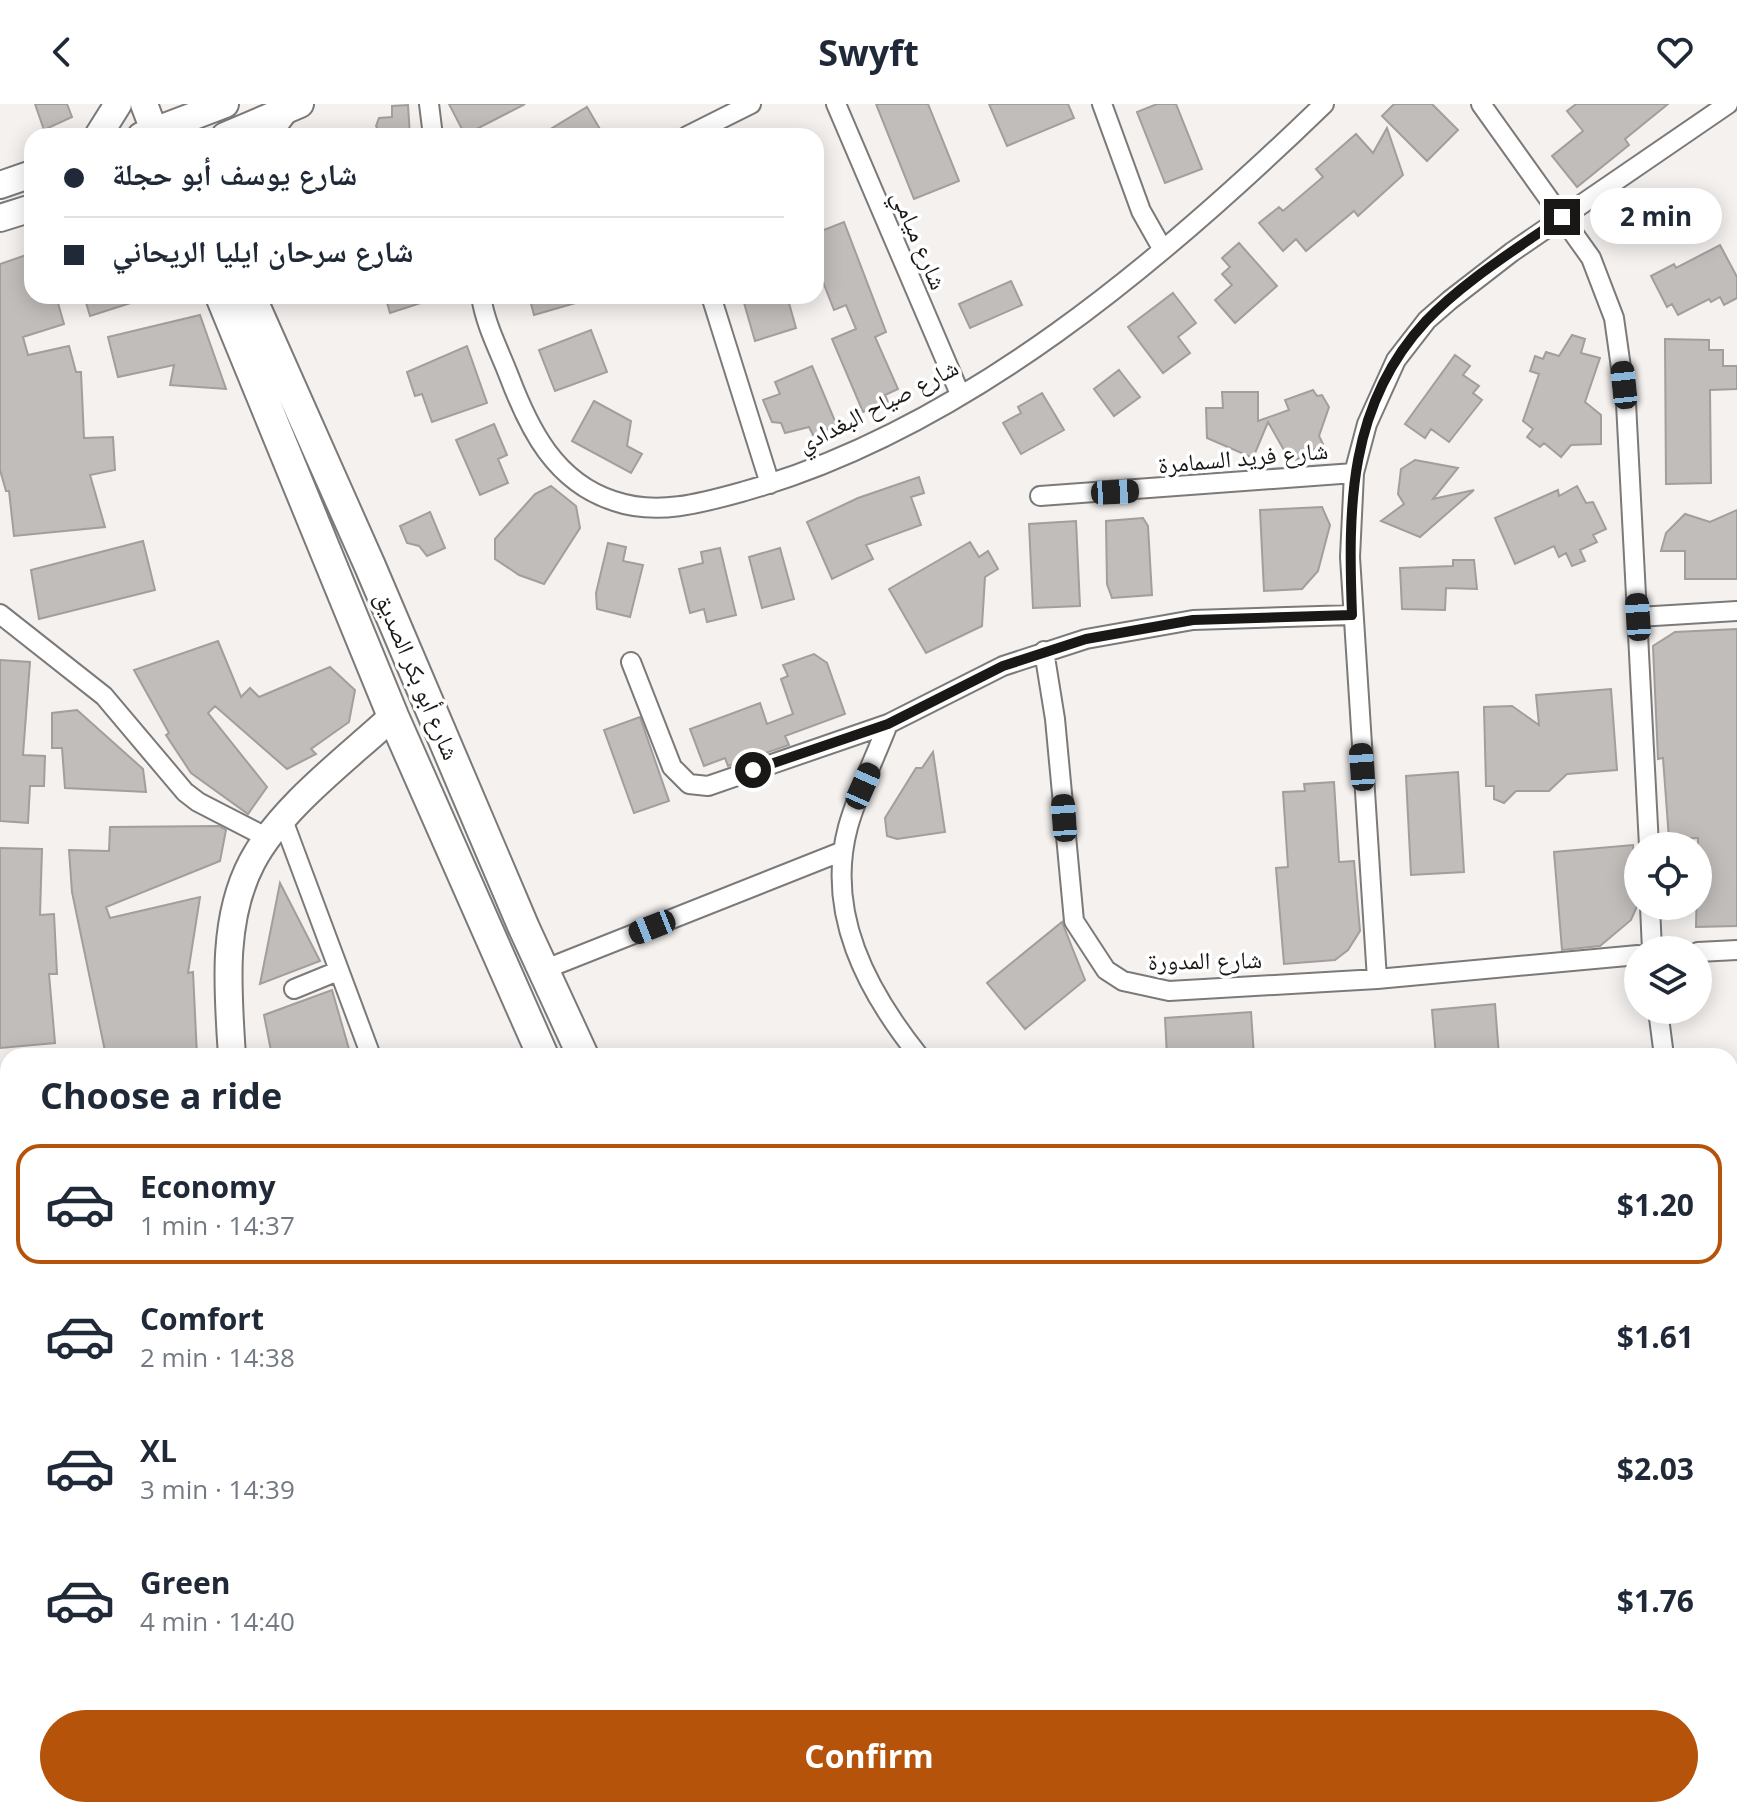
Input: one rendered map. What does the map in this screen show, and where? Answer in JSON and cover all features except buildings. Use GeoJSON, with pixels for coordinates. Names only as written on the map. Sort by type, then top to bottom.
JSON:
{"type":"FeatureCollection","features":[{"type":"Feature","properties":{"kind":"main road","name":"شارع أبو بكر الصديق"},"geometry":{"type":"LineString","coordinates":[[224,304],[393,716],[539,1048]]}},
{"type":"Feature","properties":{"kind":"main road","name":"شارع أبو بكر الصديق"},"geometry":{"type":"LineString","coordinates":[[254,304],[579,1048]]}},
{"type":"Feature","properties":{"kind":"main road"},"geometry":{"type":"LineString","coordinates":[[338,580],[346,563],[359,560],[370,566]]}},
{"type":"Feature","properties":{"kind":"street"},"geometry":{"type":"LineString","coordinates":[[103,128],[118,104]]}},
{"type":"Feature","properties":{"kind":"street"},"geometry":{"type":"LineString","coordinates":[[144,104],[149,128]]}},
{"type":"Feature","properties":{"kind":"street"},"geometry":{"type":"LineString","coordinates":[[165,128],[225,104]]}},
{"type":"Feature","properties":{"kind":"street"},"geometry":{"type":"LineString","coordinates":[[429,104],[432,128]]}},
{"type":"Feature","properties":{"kind":"street"},"geometry":{"type":"LineString","coordinates":[[703,128],[751,104]]}},
{"type":"Feature","properties":{"kind":"street","name":"شارع ميامي"},"geometry":{"type":"LineString","coordinates":[[836,104],[960,394]]}},
{"type":"Feature","properties":{"kind":"street"},"geometry":{"type":"LineString","coordinates":[[1102,104],[1141,211],[1163,250]]}},
{"type":"Feature","properties":{"kind":"street","name":"شارع صياح البغدادي"},"geometry":{"type":"LineString","coordinates":[[483,304],[533,434],[558,466],[592,491],[643,508],[673,507],[770,484],[862,445],[960,394],[1056,333],[1224,199],[1324,104]]}},
{"type":"Feature","properties":{"kind":"street"},"geometry":{"type":"LineString","coordinates":[[1481,104],[1562,217],[1602,281],[1620,345],[1648,832]]}},
{"type":"Feature","properties":{"kind":"street"},"geometry":{"type":"LineString","coordinates":[[1377,979],[1352,615],[1350,515],[1354,473],[1367,424],[1383,385],[1419,330],[1450,300],[1562,217],[1728,104]]}},
{"type":"Feature","properties":{"kind":"street"},"geometry":{"type":"LineString","coordinates":[[249,128],[281,117]]}},
{"type":"Feature","properties":{"kind":"street"},"geometry":{"type":"LineString","coordinates":[[0,185],[24,177]]}},
{"type":"Feature","properties":{"kind":"street"},"geometry":{"type":"LineString","coordinates":[[0,218],[24,210]]}},
{"type":"Feature","properties":{"kind":"street"},"geometry":{"type":"LineString","coordinates":[[714,304],[770,484]]}},
{"type":"Feature","properties":{"kind":"street","name":"شارع فريد السمامرة"},"geometry":{"type":"LineString","coordinates":[[1040,496],[1354,473]]}},
{"type":"Feature","properties":{"kind":"street"},"geometry":{"type":"LineString","coordinates":[[1638,617],[1737,611]]}},
{"type":"Feature","properties":{"kind":"street"},"geometry":{"type":"LineString","coordinates":[[0,614],[104,696],[198,802],[276,829],[368,1048]]}},
{"type":"Feature","properties":{"kind":"street"},"geometry":{"type":"LineString","coordinates":[[631,662],[666,756],[677,774],[689,784],[716,785],[888,724],[983,675],[1044,651],[1165,623],[1352,615]]}},
{"type":"Feature","properties":{"kind":"street","name":"شارع المدورة"},"geometry":{"type":"LineString","coordinates":[[1044,651],[1055,719],[1074,921],[1106,970],[1140,987],[1169,991],[1377,979],[1624,956]]}},
{"type":"Feature","properties":{"kind":"street"},"geometry":{"type":"LineString","coordinates":[[232,1048],[228,988],[231,935],[247,875],[276,829],[393,716]]}},
{"type":"Feature","properties":{"kind":"street"},"geometry":{"type":"LineString","coordinates":[[888,724],[855,804],[843,851],[843,902],[853,946],[867,983],[913,1048]]}},
{"type":"Feature","properties":{"kind":"street"},"geometry":{"type":"LineString","coordinates":[[543,970],[843,851]]}},
{"type":"Feature","properties":{"kind":"street"},"geometry":{"type":"LineString","coordinates":[[1712,951],[1737,950]]}},
{"type":"Feature","properties":{"kind":"street"},"geometry":{"type":"LineString","coordinates":[[294,989],[338,971]]}},
{"type":"Feature","properties":{"kind":"street"},"geometry":{"type":"LineString","coordinates":[[1660,1024],[1663,1048]]}},
{"type":"Feature","properties":{"kind":"route"},"geometry":{"type":"LineString","coordinates":[[753,770],[888,724],[1003,666],[1086,639],[1193,620],[1352,615],[1350,515],[1354,473],[1367,424],[1396,360],[1427,320],[1450,300],[1562,217]]}}]}
